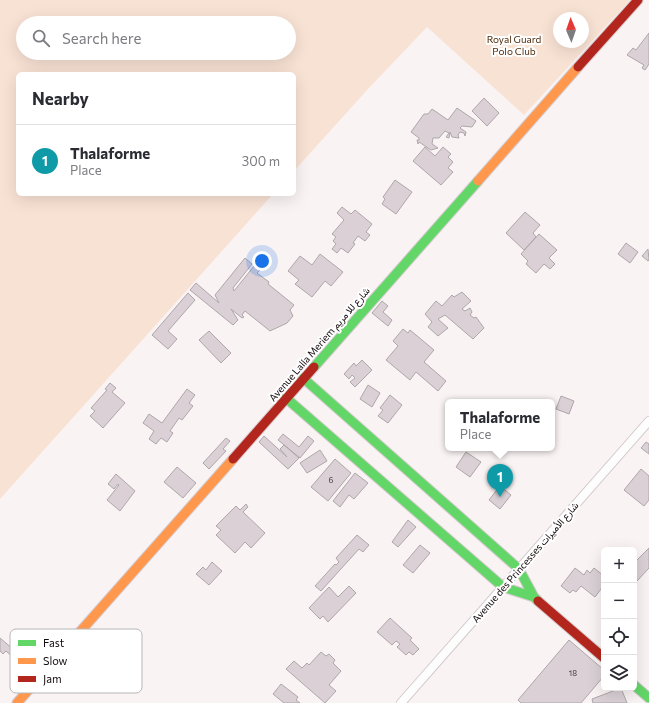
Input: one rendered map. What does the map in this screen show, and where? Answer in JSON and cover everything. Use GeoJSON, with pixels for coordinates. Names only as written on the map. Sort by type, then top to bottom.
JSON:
{"type":"FeatureCollection","features":[{"type":"Feature","properties":{"kind":"street","name":"Avenue Lalla Meriem شارع للا مريم"},"geometry":{"type":"LineString","coordinates":[[83,629],[638,0]]}},
{"type":"Feature","properties":{"kind":"street"},"geometry":{"type":"LineString","coordinates":[[303,378],[519,569],[534,597],[601,655]]}},
{"type":"Feature","properties":{"kind":"street"},"geometry":{"type":"LineString","coordinates":[[286,398],[503,587],[534,597]]}},
{"type":"Feature","properties":{"kind":"street","name":"Avenue des Princesses شارع الأميرات"},"geometry":{"type":"LineString","coordinates":[[401,703],[649,421]]}},
{"type":"Feature","properties":{"kind":"street"},"geometry":{"type":"LineString","coordinates":[[637,688],[649,698]]}},
{"type":"Feature","properties":{"kind":"street","name":"Avenue Lalla Meriem شارع للا مريم"},"geometry":{"type":"LineString","coordinates":[[18,703],[27,693]]}},
{"type":"Feature","properties":{"kind":"green space","name":"Royal Guard Polo Club"},"geometry":{"type":"Polygon","coordinates":[[[0,0],[630,0],[589,44],[589,12],[553,12],[553,48],[586,48],[524,115],[427,27],[368,89],[296,169],[296,72],[16,72],[16,196],[271,196],[0,499],[0,0]]]}},
{"type":"Feature","properties":{"kind":"building"},"geometry":{"type":"Polygon","coordinates":[[[649,33],[649,64],[645,70],[642,68],[644,65],[627,55],[633,48],[636,50],[649,33]]]}},
{"type":"Feature","properties":{"kind":"building"},"geometry":{"type":"Polygon","coordinates":[[[484,98],[499,113],[487,126],[472,111],[484,98]]]}},
{"type":"Feature","properties":{"kind":"building"},"geometry":{"type":"Polygon","coordinates":[[[457,108],[476,121],[472,127],[462,126],[460,128],[466,132],[465,136],[464,133],[460,132],[458,135],[459,138],[452,137],[450,132],[449,138],[446,137],[449,133],[445,131],[439,138],[433,138],[432,144],[438,148],[431,150],[419,142],[418,144],[417,140],[419,140],[419,138],[411,132],[424,114],[428,114],[432,109],[448,120],[457,108]]]}},
{"type":"Feature","properties":{"kind":"building"},"geometry":{"type":"Polygon","coordinates":[[[425,147],[435,156],[443,147],[451,154],[448,157],[453,162],[448,168],[453,172],[441,185],[413,161],[425,147]]]}},
{"type":"Feature","properties":{"kind":"building"},"geometry":{"type":"Polygon","coordinates":[[[395,180],[412,192],[396,214],[382,204],[385,199],[383,197],[395,180]]]}},
{"type":"Feature","properties":{"kind":"building"},"geometry":{"type":"Polygon","coordinates":[[[342,207],[351,214],[355,210],[372,224],[366,232],[370,235],[365,241],[358,236],[353,243],[355,244],[348,253],[341,248],[337,253],[332,249],[336,244],[333,241],[336,237],[332,234],[344,220],[337,213],[342,207]]]}},
{"type":"Feature","properties":{"kind":"building"},"geometry":{"type":"Polygon","coordinates":[[[525,212],[540,225],[533,233],[536,237],[524,250],[506,233],[525,212]]]}},
{"type":"Feature","properties":{"kind":"building"},"geometry":{"type":"Polygon","coordinates":[[[539,234],[557,250],[549,258],[555,264],[550,269],[544,264],[536,273],[526,264],[528,261],[521,254],[539,234]]]}},
{"type":"Feature","properties":{"kind":"building"},"geometry":{"type":"Polygon","coordinates":[[[626,243],[638,252],[630,263],[618,254],[626,243]]]}},
{"type":"Feature","properties":{"kind":"building"},"geometry":{"type":"Polygon","coordinates":[[[648,249],[649,260],[648,261],[642,256],[648,249]]]}},
{"type":"Feature","properties":{"kind":"building"},"geometry":{"type":"Polygon","coordinates":[[[320,254],[343,272],[331,286],[325,281],[312,297],[295,284],[299,280],[288,271],[300,256],[312,265],[320,254]]]}},
{"type":"Feature","properties":{"kind":"building"},"geometry":{"type":"Polygon","coordinates":[[[245,258],[252,264],[233,288],[234,291],[254,266],[260,270],[257,273],[269,282],[268,284],[294,305],[290,310],[293,316],[287,323],[270,331],[245,311],[242,315],[244,317],[242,318],[231,309],[238,320],[233,325],[190,290],[196,283],[219,303],[215,295],[245,258]]]}},
{"type":"Feature","properties":{"kind":"building"},"geometry":{"type":"Polygon","coordinates":[[[462,292],[471,301],[462,309],[465,311],[470,308],[472,312],[470,315],[474,318],[476,317],[484,328],[473,339],[445,315],[438,319],[448,328],[438,336],[428,327],[432,322],[425,314],[436,301],[442,306],[452,295],[454,297],[462,292]]]}},
{"type":"Feature","properties":{"kind":"building"},"geometry":{"type":"Polygon","coordinates":[[[188,293],[195,300],[168,331],[177,339],[168,349],[152,335],[188,293]]]}},
{"type":"Feature","properties":{"kind":"building"},"geometry":{"type":"Polygon","coordinates":[[[382,301],[388,306],[383,312],[392,320],[388,326],[372,313],[382,301]]]}},
{"type":"Feature","properties":{"kind":"building"},"geometry":{"type":"Polygon","coordinates":[[[403,329],[408,333],[410,330],[434,350],[424,362],[446,381],[438,391],[416,372],[410,380],[386,360],[398,346],[393,341],[403,329]]]}},
{"type":"Feature","properties":{"kind":"building"},"geometry":{"type":"Polygon","coordinates":[[[209,331],[231,353],[221,363],[199,340],[209,331]]]}},
{"type":"Feature","properties":{"kind":"building"},"geometry":{"type":"Polygon","coordinates":[[[362,360],[372,370],[355,387],[350,382],[355,378],[352,375],[349,379],[344,374],[354,363],[356,366],[362,360]]]}},
{"type":"Feature","properties":{"kind":"building"},"geometry":{"type":"Polygon","coordinates":[[[110,383],[116,388],[112,392],[125,403],[103,428],[90,416],[95,411],[91,408],[107,390],[105,389],[110,383]]]}},
{"type":"Feature","properties":{"kind":"building"},"geometry":{"type":"Polygon","coordinates":[[[368,385],[380,393],[372,407],[360,399],[368,385]]]}},
{"type":"Feature","properties":{"kind":"building"},"geometry":{"type":"Polygon","coordinates":[[[187,389],[195,395],[189,403],[193,406],[182,420],[179,418],[170,431],[173,433],[167,442],[161,438],[156,444],[149,439],[154,431],[143,423],[149,414],[162,423],[187,389]]]}},
{"type":"Feature","properties":{"kind":"building"},"geometry":{"type":"Polygon","coordinates":[[[390,395],[402,405],[388,423],[378,416],[383,410],[380,408],[390,395]]]}},
{"type":"Feature","properties":{"kind":"building"},"geometry":{"type":"Polygon","coordinates":[[[561,396],[574,401],[569,414],[556,409],[561,396]]]}},
{"type":"Feature","properties":{"kind":"building"},"geometry":{"type":"Polygon","coordinates":[[[283,434],[299,447],[308,436],[314,441],[300,458],[278,440],[283,434]]]}},
{"type":"Feature","properties":{"kind":"building"},"geometry":{"type":"Polygon","coordinates":[[[264,436],[287,457],[280,449],[284,445],[299,458],[288,469],[259,442],[264,436]]]}},
{"type":"Feature","properties":{"kind":"building"},"geometry":{"type":"Polygon","coordinates":[[[226,438],[230,441],[223,449],[226,451],[209,469],[203,463],[226,438]]]}},
{"type":"Feature","properties":{"kind":"building"},"geometry":{"type":"Polygon","coordinates":[[[646,442],[649,444],[649,454],[641,448],[646,442]]]}},
{"type":"Feature","properties":{"kind":"building"},"geometry":{"type":"Polygon","coordinates":[[[320,450],[327,461],[307,473],[300,463],[320,450]]]}},
{"type":"Feature","properties":{"kind":"building"},"geometry":{"type":"Polygon","coordinates":[[[466,452],[481,462],[470,477],[456,467],[466,452]]]}},
{"type":"Feature","properties":{"kind":"building"},"geometry":{"type":"Polygon","coordinates":[[[335,459],[351,473],[328,501],[311,487],[335,459]]]}},
{"type":"Feature","properties":{"kind":"building"},"geometry":{"type":"Polygon","coordinates":[[[177,467],[196,483],[183,498],[164,482],[177,467]]]}},
{"type":"Feature","properties":{"kind":"building"},"geometry":{"type":"Polygon","coordinates":[[[641,469],[649,476],[649,500],[644,506],[624,490],[641,469]]]}},
{"type":"Feature","properties":{"kind":"building"},"geometry":{"type":"Polygon","coordinates":[[[355,473],[368,483],[354,499],[349,495],[340,507],[333,501],[355,473]]]}},
{"type":"Feature","properties":{"kind":"building"},"geometry":{"type":"Polygon","coordinates":[[[116,474],[135,491],[120,511],[107,500],[119,485],[118,484],[114,489],[108,484],[116,474]]]}},
{"type":"Feature","properties":{"kind":"building"},"geometry":{"type":"Polygon","coordinates":[[[500,486],[511,495],[500,509],[489,500],[500,486]]]}},
{"type":"Feature","properties":{"kind":"building"},"geometry":{"type":"Polygon","coordinates":[[[246,504],[248,507],[243,512],[265,533],[251,548],[245,542],[235,553],[216,535],[221,530],[216,526],[236,506],[240,510],[246,504]]]}},
{"type":"Feature","properties":{"kind":"building"},"geometry":{"type":"Polygon","coordinates":[[[408,520],[416,527],[398,547],[392,542],[408,520]]]}},
{"type":"Feature","properties":{"kind":"building"},"geometry":{"type":"Polygon","coordinates":[[[357,535],[369,545],[363,552],[359,549],[321,591],[315,586],[335,564],[336,565],[339,562],[336,558],[357,535]]]}},
{"type":"Feature","properties":{"kind":"building"},"geometry":{"type":"Polygon","coordinates":[[[420,545],[430,553],[413,573],[403,565],[420,545]]]}},
{"type":"Feature","properties":{"kind":"building"},"geometry":{"type":"Polygon","coordinates":[[[649,548],[649,568],[637,581],[637,560],[649,548]]]}},
{"type":"Feature","properties":{"kind":"building"},"geometry":{"type":"Polygon","coordinates":[[[212,562],[222,571],[209,585],[196,574],[203,567],[206,570],[212,562]]]}},
{"type":"Feature","properties":{"kind":"building"},"geometry":{"type":"Polygon","coordinates":[[[575,568],[584,575],[587,570],[590,573],[594,568],[601,574],[601,589],[595,597],[581,586],[576,592],[573,590],[570,593],[561,586],[575,568]]]}},
{"type":"Feature","properties":{"kind":"building"},"geometry":{"type":"Polygon","coordinates":[[[349,586],[356,593],[328,622],[323,616],[320,619],[309,608],[329,587],[338,597],[349,586]]]}},
{"type":"Feature","properties":{"kind":"building"},"geometry":{"type":"Polygon","coordinates":[[[390,618],[412,638],[410,640],[419,649],[413,655],[409,652],[406,655],[397,647],[400,644],[396,641],[392,645],[377,632],[390,618]]]}},
{"type":"Feature","properties":{"kind":"building"},"geometry":{"type":"Polygon","coordinates":[[[0,638],[10,646],[10,655],[6,651],[3,654],[0,651],[0,638]]]}},
{"type":"Feature","properties":{"kind":"building"},"geometry":{"type":"Polygon","coordinates":[[[569,640],[601,667],[601,680],[581,703],[521,703],[518,700],[569,640]]]}},
{"type":"Feature","properties":{"kind":"building"},"geometry":{"type":"Polygon","coordinates":[[[321,652],[326,656],[329,654],[335,660],[333,663],[341,671],[329,685],[336,691],[325,703],[286,669],[294,661],[302,668],[307,663],[309,665],[321,652]]]}},
{"type":"Feature","properties":{"kind":"building"},"geometry":{"type":"Polygon","coordinates":[[[281,684],[298,697],[296,700],[300,703],[284,703],[273,694],[281,684]]]}},
{"type":"Feature","properties":{"kind":"building"},"geometry":{"type":"Polygon","coordinates":[[[613,691],[622,691],[627,703],[593,703],[592,699],[613,691]]]}},
{"type":"Feature","properties":{"kind":"traffic: fast"},"geometry":{"type":"LineString","coordinates":[[314,367],[478,181]]}},
{"type":"Feature","properties":{"kind":"traffic: fast"},"geometry":{"type":"LineString","coordinates":[[303,378],[519,569],[534,597],[538,601]]}},
{"type":"Feature","properties":{"kind":"traffic: fast"},"geometry":{"type":"LineString","coordinates":[[286,398],[503,587],[534,597]]}},
{"type":"Feature","properties":{"kind":"traffic: fast"},"geometry":{"type":"LineString","coordinates":[[637,688],[649,698]]}},
{"type":"Feature","properties":{"kind":"traffic: slow"},"geometry":{"type":"LineString","coordinates":[[478,181],[578,67]]}},
{"type":"Feature","properties":{"kind":"traffic: slow"},"geometry":{"type":"LineString","coordinates":[[83,629],[233,459]]}},
{"type":"Feature","properties":{"kind":"traffic: slow"},"geometry":{"type":"LineString","coordinates":[[17,703],[26,693]]}},
{"type":"Feature","properties":{"kind":"traffic: jam"},"geometry":{"type":"LineString","coordinates":[[578,67],[638,0]]}},
{"type":"Feature","properties":{"kind":"traffic: jam"},"geometry":{"type":"LineString","coordinates":[[233,459],[314,367]]}},
{"type":"Feature","properties":{"kind":"traffic: jam"},"geometry":{"type":"LineString","coordinates":[[538,601],[601,655]]}},
{"type":"Feature","properties":{"kind":"place","name":"Thalaforme"},"geometry":{"type":"Point","coordinates":[500,497]}}]}
